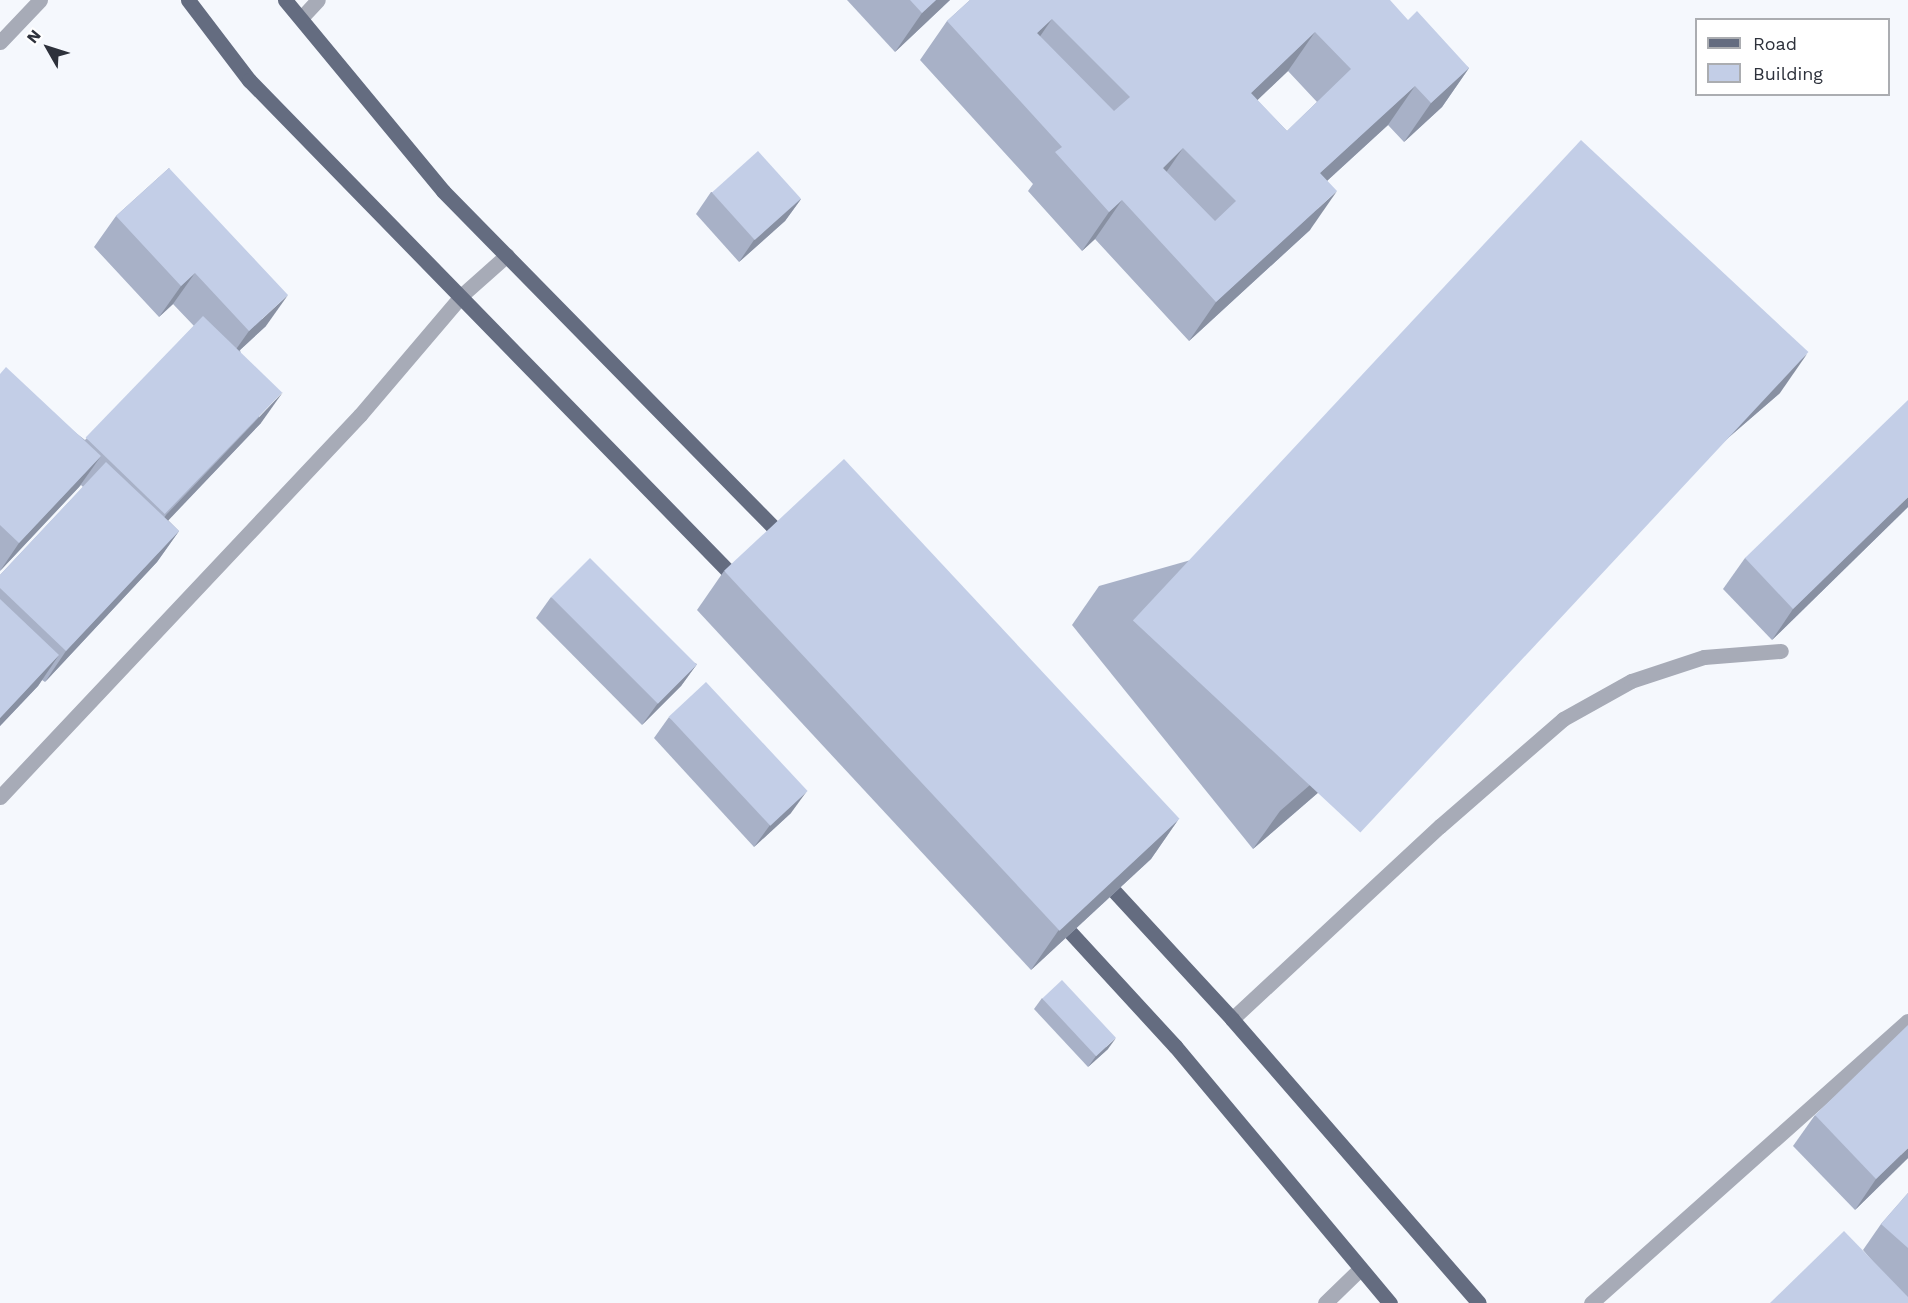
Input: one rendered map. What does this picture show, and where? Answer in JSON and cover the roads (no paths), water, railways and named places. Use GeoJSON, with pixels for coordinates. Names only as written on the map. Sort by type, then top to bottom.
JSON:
{"type":"FeatureCollection","features":[{"type":"Feature","properties":{"kind":"main road"},"geometry":{"type":"LineString","coordinates":[[188,0],[249,80],[462,295],[733,576]]}},
{"type":"Feature","properties":{"kind":"main road"},"geometry":{"type":"LineString","coordinates":[[285,0],[302,17],[443,191],[779,533]]}},
{"type":"Feature","properties":{"kind":"main road"},"geometry":{"type":"LineString","coordinates":[[1115,892],[1232,1019],[1479,1303]]}},
{"type":"Feature","properties":{"kind":"main road"},"geometry":{"type":"LineString","coordinates":[[1071,933],[1175,1046],[1390,1303]]}},
{"type":"Feature","properties":{"kind":"street"},"geometry":{"type":"LineString","coordinates":[[0,42],[40,0]]}},
{"type":"Feature","properties":{"kind":"street"},"geometry":{"type":"LineString","coordinates":[[302,17],[318,0]]}},
{"type":"Feature","properties":{"kind":"street"},"geometry":{"type":"LineString","coordinates":[[0,796],[360,415],[462,295],[507,255]]}},
{"type":"Feature","properties":{"kind":"street"},"geometry":{"type":"LineString","coordinates":[[1232,1019],[1440,826],[1563,719],[1631,681],[1704,657],[1781,651]]}},
{"type":"Feature","properties":{"kind":"street"},"geometry":{"type":"LineString","coordinates":[[1591,1303],[1908,1021]]}},
{"type":"Feature","properties":{"kind":"street"},"geometry":{"type":"LineString","coordinates":[[1325,1303],[1360,1269]]}}]}
